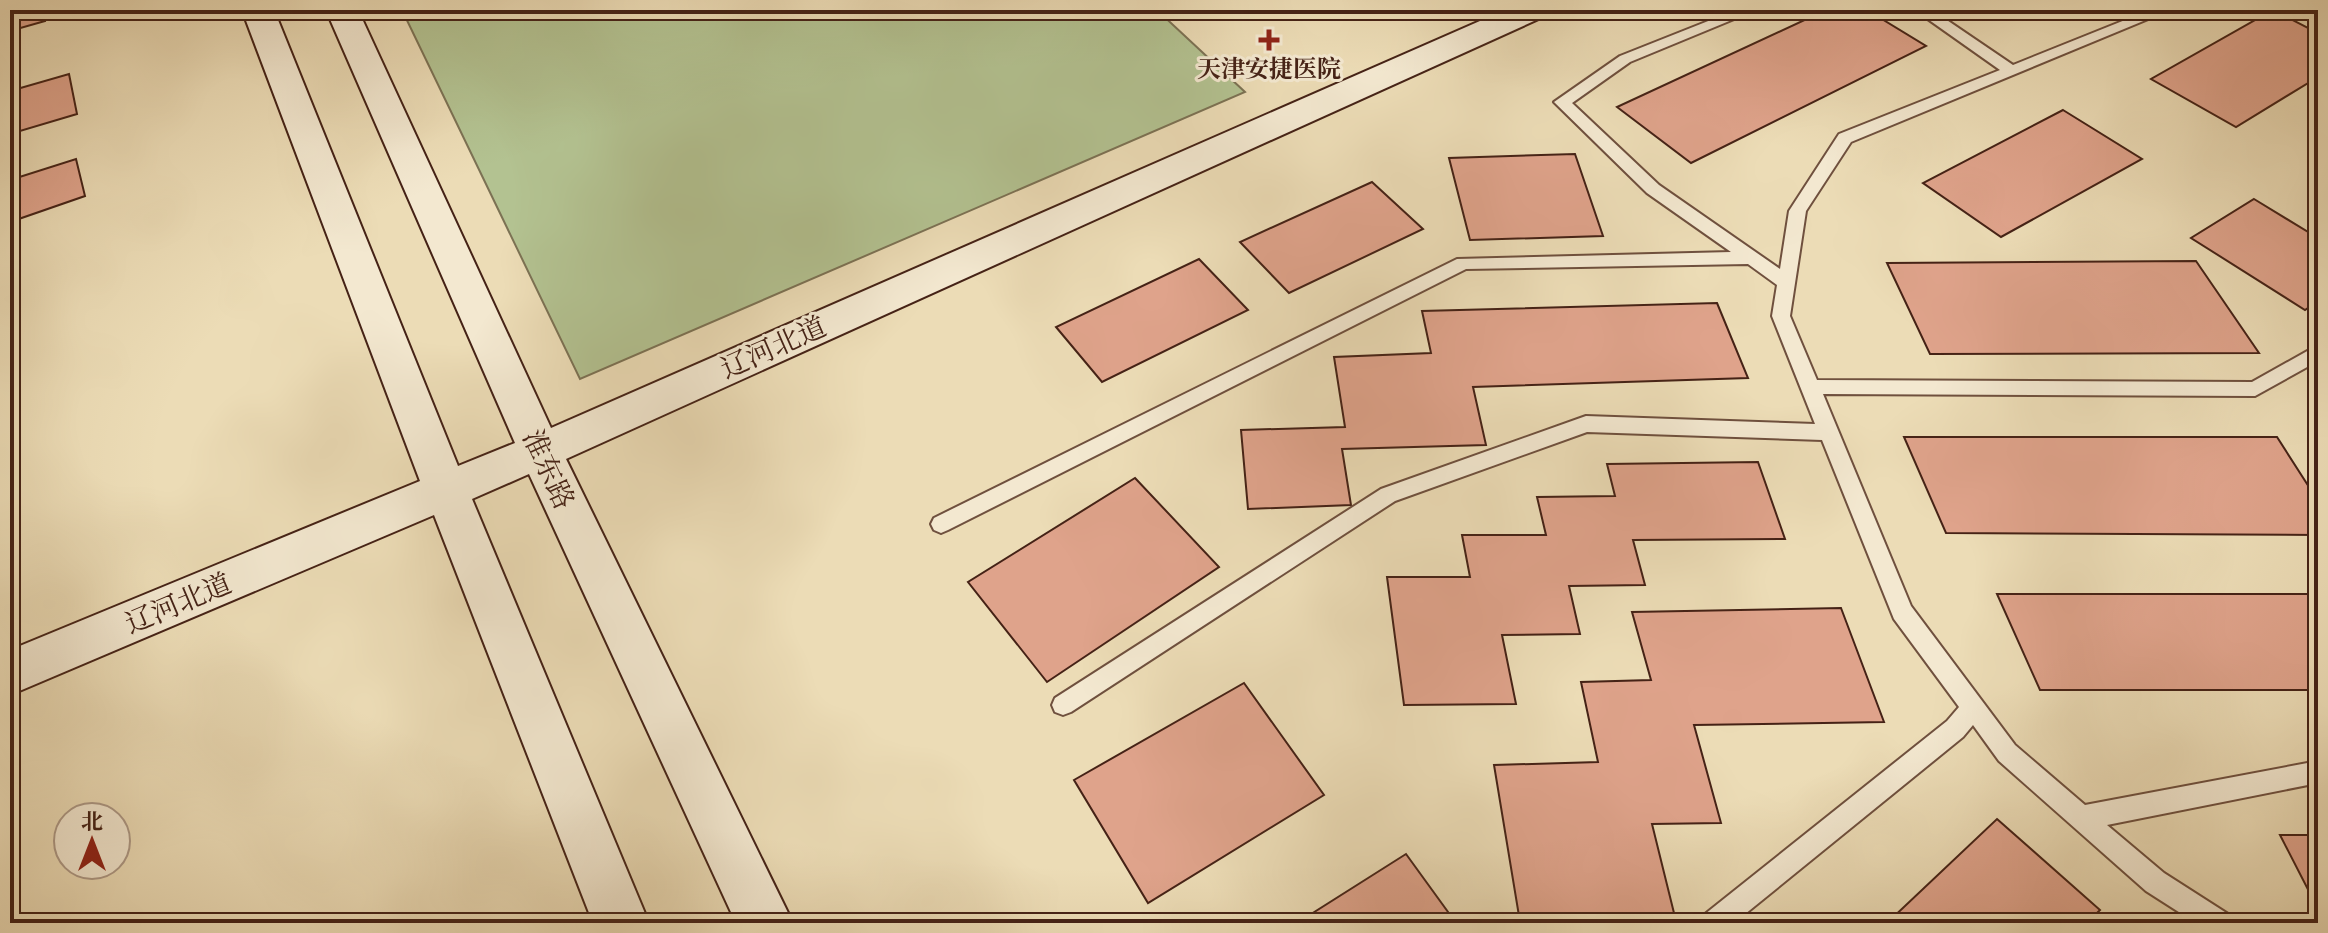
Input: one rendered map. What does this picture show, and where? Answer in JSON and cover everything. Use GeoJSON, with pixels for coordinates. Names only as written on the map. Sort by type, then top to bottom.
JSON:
{"type":"FeatureCollection","features":[{"type":"Feature","properties":{"kind":"main road"},"geometry":{"type":"LineString","coordinates":[[258,10],[446,490],[621,923]]}},
{"type":"Feature","properties":{"kind":"main road","name":"淮东路"},"geometry":{"type":"LineString","coordinates":[[342,10],[540,451],[765,923]]}},
{"type":"Feature","properties":{"kind":"main road","name":"辽河北道"},"geometry":{"type":"LineString","coordinates":[[10,673],[540,451],[1532,10]]}},
{"type":"Feature","properties":{"kind":"lane"},"geometry":{"type":"LineString","coordinates":[[1749,10],[1625,59],[1562,102],[1653,189],[1786,282]]}},
{"type":"Feature","properties":{"kind":"lane"},"geometry":{"type":"LineString","coordinates":[[1922,10],[2010,70]]}},
{"type":"Feature","properties":{"kind":"lane"},"geometry":{"type":"LineString","coordinates":[[2163,10],[1845,138],[1798,211],[1781,316],[1902,612],[2007,753],[2155,882],[2219,923]]}},
{"type":"Feature","properties":{"kind":"lane"},"geometry":{"type":"LineString","coordinates":[[941,524],[1463,263],[1753,258]]}},
{"type":"Feature","properties":{"kind":"lane"},"geometry":{"type":"LineString","coordinates":[[1810,387],[2255,389],[2318,352]]}},
{"type":"Feature","properties":{"kind":"lane"},"geometry":{"type":"LineString","coordinates":[[1063,705],[1388,495],[1586,424],[1829,432]]}},
{"type":"Feature","properties":{"kind":"lane"},"geometry":{"type":"LineString","coordinates":[[1714,923],[1955,729],[1973,708]]}},
{"type":"Feature","properties":{"kind":"lane"},"geometry":{"type":"LineString","coordinates":[[2081,818],[2318,772]]}},
{"type":"Feature","properties":{"kind":"green space"},"geometry":{"type":"Polygon","coordinates":[[[402,10],[1157,10],[1245,92],[580,379],[402,10]]]}},
{"type":"Feature","properties":{"kind":"building"},"geometry":{"type":"Polygon","coordinates":[[[10,10],[43,10],[45,21],[10,31],[10,10]]]}},
{"type":"Feature","properties":{"kind":"building"},"geometry":{"type":"Polygon","coordinates":[[[1826,10],[1867,10],[1926,46],[1691,163],[1617,107],[1826,10]]]}},
{"type":"Feature","properties":{"kind":"building"},"geometry":{"type":"Polygon","coordinates":[[[2273,10],[2318,33],[2318,77],[2236,127],[2151,79],[2273,10]]]}},
{"type":"Feature","properties":{"kind":"building"},"geometry":{"type":"Polygon","coordinates":[[[69,74],[77,114],[10,134],[10,91],[69,74]]]}},
{"type":"Feature","properties":{"kind":"building"},"geometry":{"type":"Polygon","coordinates":[[[2063,110],[2142,159],[2001,237],[1923,183],[2063,110]]]}},
{"type":"Feature","properties":{"kind":"building"},"geometry":{"type":"Polygon","coordinates":[[[1575,154],[1603,236],[1470,240],[1449,158],[1575,154]]]}},
{"type":"Feature","properties":{"kind":"building"},"geometry":{"type":"Polygon","coordinates":[[[76,159],[85,196],[10,222],[10,180],[76,159]]]}},
{"type":"Feature","properties":{"kind":"building"},"geometry":{"type":"Polygon","coordinates":[[[1372,182],[1423,229],[1289,293],[1240,242],[1372,182]]]}},
{"type":"Feature","properties":{"kind":"building"},"geometry":{"type":"Polygon","coordinates":[[[2254,199],[2318,238],[2318,301],[2305,310],[2191,238],[2254,199]]]}},
{"type":"Feature","properties":{"kind":"building"},"geometry":{"type":"Polygon","coordinates":[[[1199,259],[1248,310],[1102,382],[1056,327],[1199,259]]]}},
{"type":"Feature","properties":{"kind":"building"},"geometry":{"type":"Polygon","coordinates":[[[2196,261],[2259,353],[1930,354],[1887,263],[2196,261]]]}},
{"type":"Feature","properties":{"kind":"building"},"geometry":{"type":"Polygon","coordinates":[[[1717,303],[1748,378],[1473,387],[1486,445],[1342,449],[1351,505],[1248,509],[1241,430],[1345,427],[1334,357],[1431,353],[1422,311],[1717,303]]]}},
{"type":"Feature","properties":{"kind":"building"},"geometry":{"type":"Polygon","coordinates":[[[1904,437],[2277,437],[2318,501],[2318,535],[1946,533],[1904,437]]]}},
{"type":"Feature","properties":{"kind":"building"},"geometry":{"type":"Polygon","coordinates":[[[1758,462],[1785,539],[1633,540],[1645,585],[1569,586],[1580,634],[1502,635],[1516,704],[1404,705],[1387,577],[1470,577],[1462,535],[1546,535],[1537,497],[1615,496],[1607,464],[1758,462]]]}},
{"type":"Feature","properties":{"kind":"building"},"geometry":{"type":"Polygon","coordinates":[[[1135,478],[1219,567],[1047,682],[968,582],[1135,478]]]}},
{"type":"Feature","properties":{"kind":"building"},"geometry":{"type":"Polygon","coordinates":[[[1997,594],[2318,594],[2318,690],[2040,690],[1997,594]]]}},
{"type":"Feature","properties":{"kind":"building"},"geometry":{"type":"Polygon","coordinates":[[[1841,608],[1884,722],[1694,725],[1721,823],[1652,824],[1674,913],[1519,916],[1494,765],[1598,762],[1581,682],[1651,680],[1632,612],[1841,608]]]}},
{"type":"Feature","properties":{"kind":"building"},"geometry":{"type":"Polygon","coordinates":[[[1244,683],[1324,795],[1148,903],[1074,780],[1244,683]]]}},
{"type":"Feature","properties":{"kind":"building"},"geometry":{"type":"Polygon","coordinates":[[[1997,819],[2100,910],[2087,923],[1887,923],[1997,819]]]}},
{"type":"Feature","properties":{"kind":"building"},"geometry":{"type":"Polygon","coordinates":[[[2280,835],[2318,835],[2318,909],[2280,835]]]}},
{"type":"Feature","properties":{"kind":"building"},"geometry":{"type":"Polygon","coordinates":[[[1406,854],[1456,923],[1297,923],[1406,854]]]}},
{"type":"Feature","properties":{"kind":"place","name":"天津安捷医院"},"geometry":{"type":"Point","coordinates":[1269,40]}}]}
